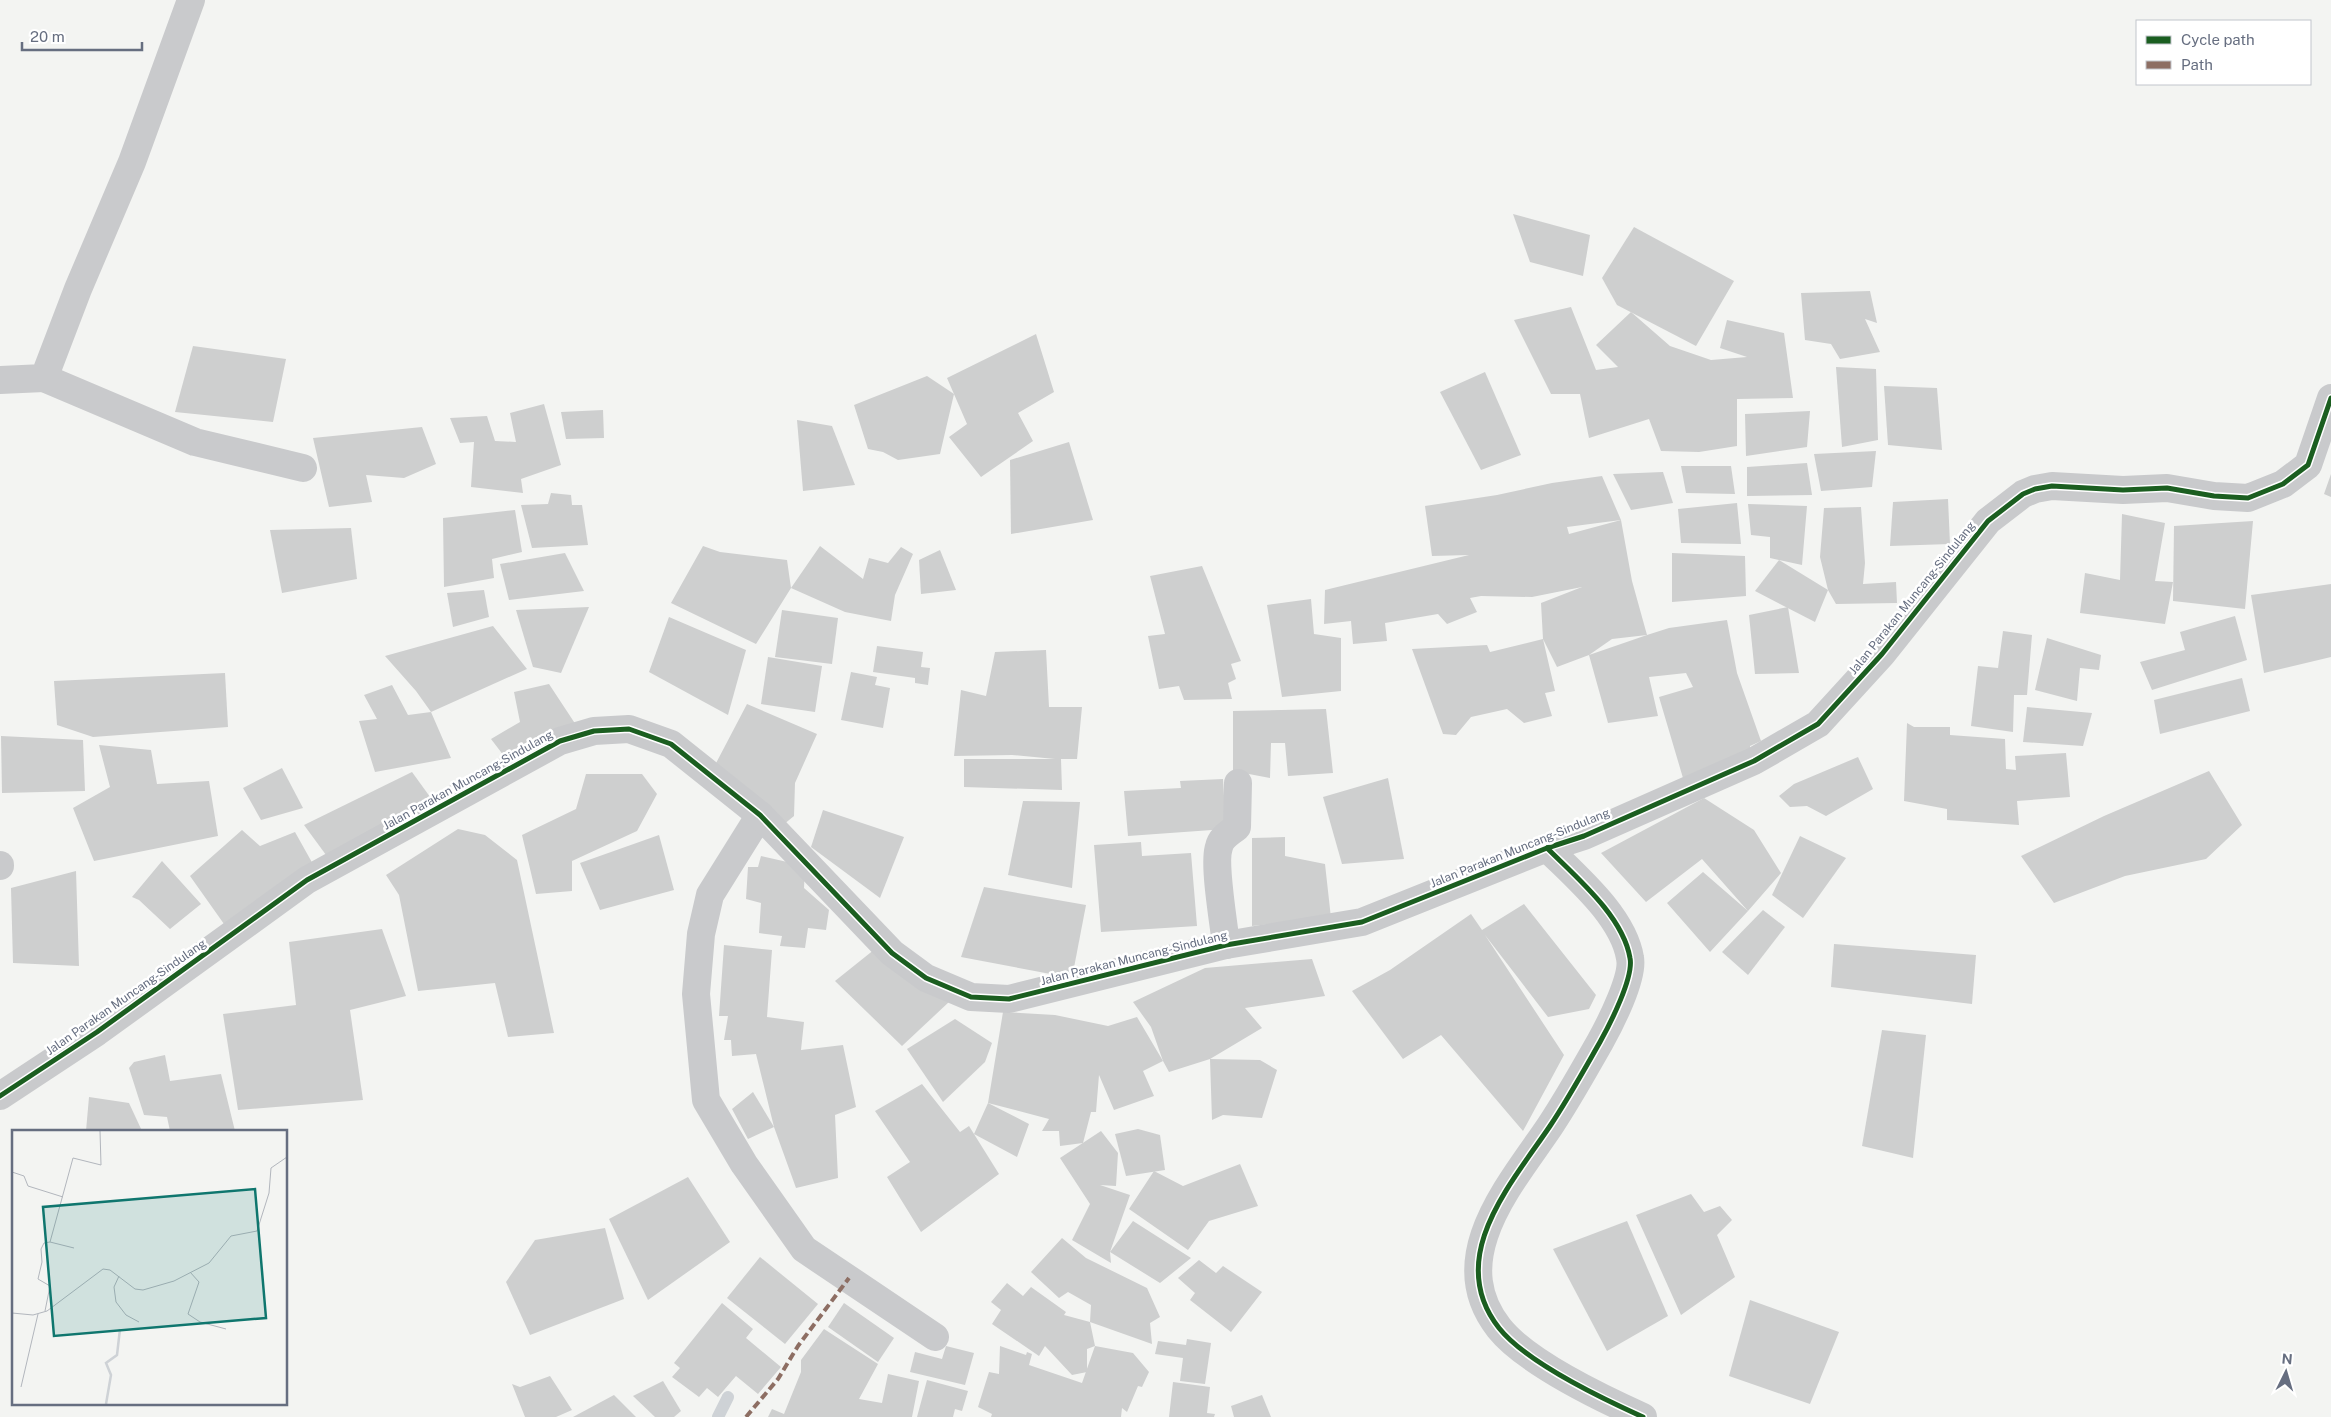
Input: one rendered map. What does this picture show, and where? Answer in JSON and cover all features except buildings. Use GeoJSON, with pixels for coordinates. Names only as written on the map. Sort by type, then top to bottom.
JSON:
{"type":"FeatureCollection","features":[{"type":"Feature","properties":{"kind":"street"},"geometry":{"type":"LineString","coordinates":[[44,378],[78,289],[132,162],[191,0]]}},
{"type":"Feature","properties":{"kind":"street"},"geometry":{"type":"LineString","coordinates":[[0,380],[44,378],[195,442],[303,468]]}},
{"type":"Feature","properties":{"kind":"street","name":"Jalan Parakan Muncang-Sindulang"},"geometry":{"type":"LineString","coordinates":[[0,1096],[97,1032],[307,880],[560,741],[594,731],[629,729],[651,735],[671,744],[760,815],[892,953],[926,978],[971,997],[1008,999],[1226,944],[1362,922],[1547,848],[1584,836],[1754,761],[1818,724],[1882,654],[1988,521],[2023,494],[2035,489],[2052,486],[2123,490],[2167,488],[2214,496],[2248,498],[2283,484],[2308,464],[2331,398]]}},
{"type":"Feature","properties":{"kind":"street"},"geometry":{"type":"LineString","coordinates":[[1226,944],[1219,882],[1218,848],[1224,837],[1237,827],[1238,783]]}},
{"type":"Feature","properties":{"kind":"street"},"geometry":{"type":"LineString","coordinates":[[760,815],[710,895],[701,934],[696,994],[706,1100],[744,1164],[804,1249],[935,1337]]}},
{"type":"Feature","properties":{"kind":"street"},"geometry":{"type":"LineString","coordinates":[[1547,848],[1599,902],[1621,931],[1631,959],[1623,995],[1604,1036],[1563,1106],[1504,1193],[1490,1218],[1480,1247],[1478,1275],[1483,1303],[1506,1335],[1531,1356],[1599,1397],[1643,1417]]}},
{"type":"Feature","properties":{"kind":"waterway"},"geometry":{"type":"LineString","coordinates":[[718,1417],[728,1397]]}},
{"type":"Feature","properties":{"kind":"marked path"},"geometry":{"type":"LineString","coordinates":[[746,1417],[778,1379],[798,1346],[849,1278]]}},
{"type":"Feature","properties":{"kind":"cycle path"},"geometry":{"type":"LineString","coordinates":[[0,1096],[97,1032],[307,880],[560,741],[594,731],[629,729],[671,744],[760,815],[892,953],[926,978],[971,997],[1009,999],[1226,945],[1362,922],[1547,848],[1584,836],[1754,761],[1818,724],[1882,654],[1988,521],[2023,494],[2035,489],[2052,486],[2123,490],[2167,488],[2214,496],[2248,498],[2283,484],[2308,465],[2331,398]]}},
{"type":"Feature","properties":{"kind":"cycle path"},"geometry":{"type":"LineString","coordinates":[[1547,848],[1584,884],[1608,912],[1626,942],[1630,966],[1625,988],[1600,1042],[1557,1116],[1518,1172],[1489,1222],[1481,1249],[1478,1275],[1484,1302],[1499,1328],[1511,1341],[1527,1354],[1566,1378],[1643,1417]]}}]}
